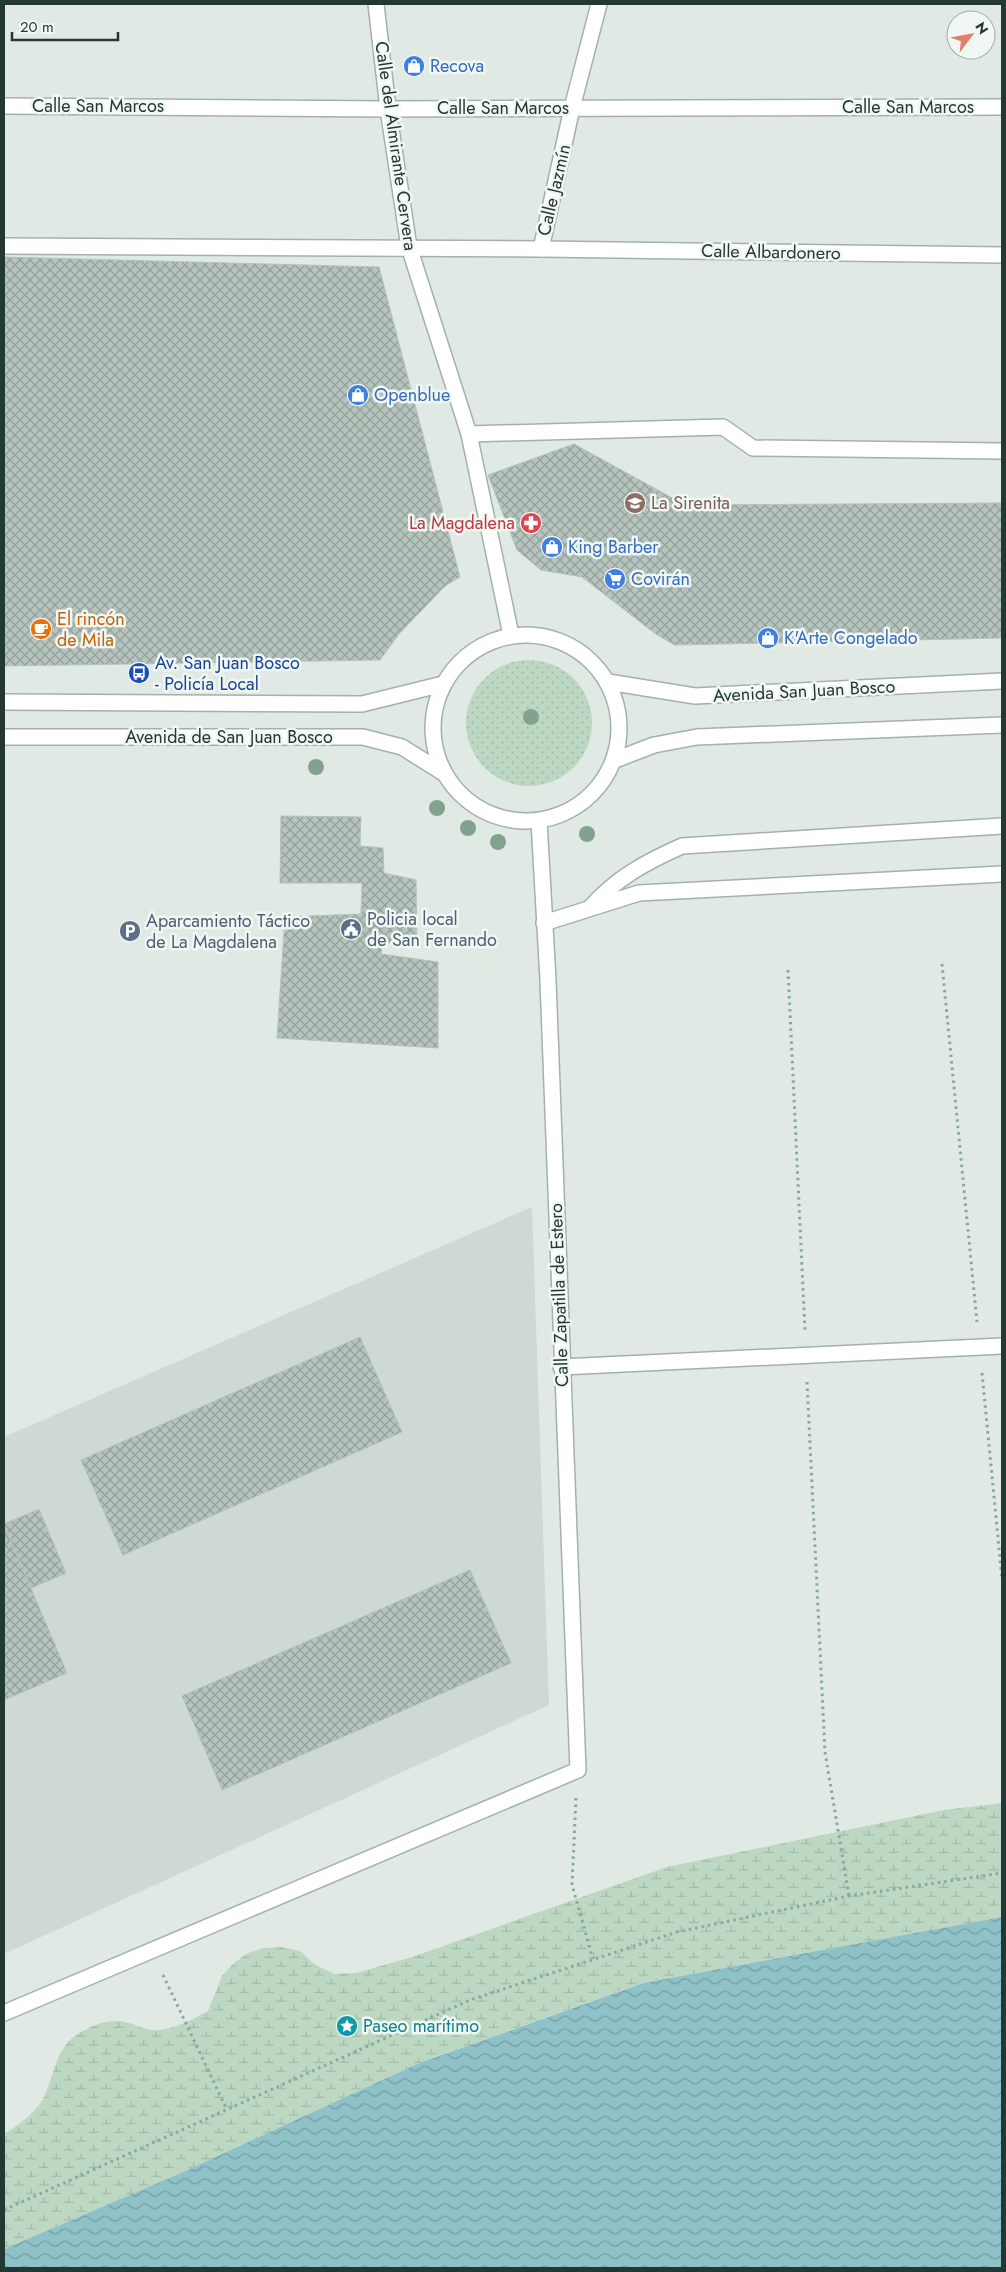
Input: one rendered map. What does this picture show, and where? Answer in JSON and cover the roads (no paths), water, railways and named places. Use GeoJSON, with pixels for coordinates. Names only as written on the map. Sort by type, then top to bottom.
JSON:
{"type":"FeatureCollection","features":[{"type":"Feature","properties":{"kind":"street","name":"Calle del Almirante Cervera"},"geometry":{"type":"LineString","coordinates":[[376,4],[388,109],[409,247],[469,434],[511,635]]}},
{"type":"Feature","properties":{"kind":"street","name":"Calle Jazmín"},"geometry":{"type":"LineString","coordinates":[[4,246],[541,249],[572,108],[599,4]]}},
{"type":"Feature","properties":{"kind":"street","name":"Calle San Marcos"},"geometry":{"type":"LineString","coordinates":[[4,106],[388,109],[1002,107]]}},
{"type":"Feature","properties":{"kind":"street","name":"Calle Albardonero"},"geometry":{"type":"LineString","coordinates":[[541,249],[1002,255]]}},
{"type":"Feature","properties":{"kind":"street"},"geometry":{"type":"LineString","coordinates":[[469,434],[723,427],[753,448],[1002,451]]}},
{"type":"Feature","properties":{"kind":"street"},"geometry":{"type":"LineString","coordinates":[[539,634],[567,643],[590,659],[608,682],[618,706],[620,725],[615,760],[603,782],[586,801],[563,814],[539,821],[511,820],[485,812],[462,796],[445,774],[434,743],[433,714],[443,684],[460,661],[483,644],[511,635],[539,634]]}},
{"type":"Feature","properties":{"kind":"street","name":"Avenida San Juan Bosco"},"geometry":{"type":"LineString","coordinates":[[608,682],[694,696],[1002,681]]}},
{"type":"Feature","properties":{"kind":"street","name":"Avenida de San Juan Bosco"},"geometry":{"type":"LineString","coordinates":[[4,702],[362,704],[443,684]]}},
{"type":"Feature","properties":{"kind":"street"},"geometry":{"type":"LineString","coordinates":[[615,760],[654,745],[697,737],[1002,725]]}},
{"type":"Feature","properties":{"kind":"street","name":"Avenida de San Juan Bosco"},"geometry":{"type":"LineString","coordinates":[[4,737],[363,737],[402,746],[445,774]]}},
{"type":"Feature","properties":{"kind":"street","name":"Calle Zapatilla de Estero"},"geometry":{"type":"LineString","coordinates":[[4,2013],[578,1770],[539,821]]}},
{"type":"Feature","properties":{"kind":"street"},"geometry":{"type":"LineString","coordinates":[[589,909],[606,889],[651,860],[682,846],[1002,826]]}},
{"type":"Feature","properties":{"kind":"street"},"geometry":{"type":"LineString","coordinates":[[544,923],[639,893],[1002,874]]}},
{"type":"Feature","properties":{"kind":"street"},"geometry":{"type":"LineString","coordinates":[[562,1367],[1002,1346]]}},
{"type":"Feature","properties":{"kind":"water"},"geometry":{"type":"Polygon","coordinates":[[[1002,1917],[1002,2268],[4,2268],[4,2249],[181,2173],[417,2064],[643,1983],[1002,1917]]]}},
{"type":"Feature","properties":{"kind":"place","name":"Recova"},"geometry":{"type":"Point","coordinates":[414,66]}},
{"type":"Feature","properties":{"kind":"place","name":"Openblue"},"geometry":{"type":"Point","coordinates":[358,395]}},
{"type":"Feature","properties":{"kind":"place","name":"La Sirenita"},"geometry":{"type":"Point","coordinates":[635,503]}},
{"type":"Feature","properties":{"kind":"place","name":"La Magdalena"},"geometry":{"type":"Point","coordinates":[531,523]}},
{"type":"Feature","properties":{"kind":"place","name":"King Barber"},"geometry":{"type":"Point","coordinates":[552,547]}},
{"type":"Feature","properties":{"kind":"place","name":"Covirán"},"geometry":{"type":"Point","coordinates":[615,579]}},
{"type":"Feature","properties":{"kind":"place","name":"El rincón de Mila"},"geometry":{"type":"Point","coordinates":[41,629]}},
{"type":"Feature","properties":{"kind":"place","name":"K'Arte Congelado"},"geometry":{"type":"Point","coordinates":[768,638]}},
{"type":"Feature","properties":{"kind":"place","name":"Av. San Juan Bosco - Policía Local"},"geometry":{"type":"Point","coordinates":[139,673]}},
{"type":"Feature","properties":{"kind":"place","name":"Policia local de San Fernando"},"geometry":{"type":"Point","coordinates":[351,929]}},
{"type":"Feature","properties":{"kind":"place","name":"Aparcamiento Táctico de La Magdalena"},"geometry":{"type":"Point","coordinates":[130,931]}},
{"type":"Feature","properties":{"kind":"place","name":"Paseo marítimo"},"geometry":{"type":"Point","coordinates":[347,2026]}}]}
